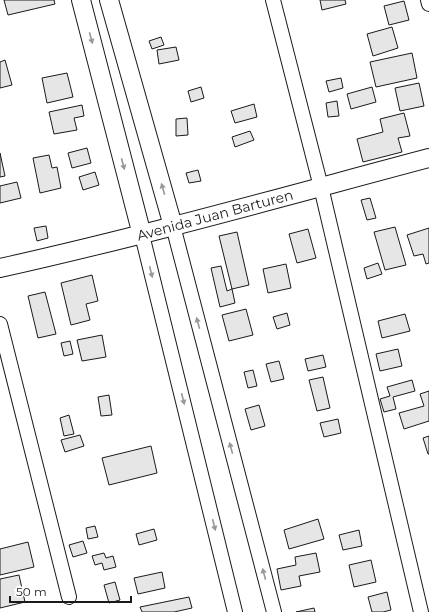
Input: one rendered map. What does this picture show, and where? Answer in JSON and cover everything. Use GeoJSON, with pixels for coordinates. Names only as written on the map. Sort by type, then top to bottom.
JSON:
{"type":"FeatureCollection","features":[{"type":"Feature","properties":{"kind":"street"},"geometry":{"type":"LineString","coordinates":[[81,0],[142,235],[235,612]]}},
{"type":"Feature","properties":{"kind":"street"},"geometry":{"type":"LineString","coordinates":[[110,0],[173,226],[274,612]]}},
{"type":"Feature","properties":{"kind":"street"},"geometry":{"type":"LineString","coordinates":[[273,0],[322,187],[421,612]]}},
{"type":"Feature","properties":{"kind":"street"},"geometry":{"type":"LineString","coordinates":[[428,0],[429,4]]}},
{"type":"Feature","properties":{"kind":"street","name":"Avenida Juan Barturen"},"geometry":{"type":"LineString","coordinates":[[0,268],[67,254],[142,235],[429,158]]}},
{"type":"Feature","properties":{"kind":"street"},"geometry":{"type":"LineString","coordinates":[[0,324],[69,597]]}},
{"type":"Feature","properties":{"kind":"building"},"geometry":{"type":"Polygon","coordinates":[[[4,0],[54,0],[55,4],[8,15],[4,0]]]}},
{"type":"Feature","properties":{"kind":"building"},"geometry":{"type":"Polygon","coordinates":[[[320,0],[345,0],[346,4],[322,10],[320,0]]]}},
{"type":"Feature","properties":{"kind":"building"},"geometry":{"type":"Polygon","coordinates":[[[404,1],[409,20],[389,25],[384,6],[404,1]]]}},
{"type":"Feature","properties":{"kind":"building"},"geometry":{"type":"Polygon","coordinates":[[[392,27],[398,48],[373,56],[367,34],[392,27]]]}},
{"type":"Feature","properties":{"kind":"building"},"geometry":{"type":"Polygon","coordinates":[[[161,37],[164,45],[152,49],[149,41],[161,37]]]}},
{"type":"Feature","properties":{"kind":"building"},"geometry":{"type":"Polygon","coordinates":[[[176,47],[179,60],[159,64],[157,50],[176,47]]]}},
{"type":"Feature","properties":{"kind":"building"},"geometry":{"type":"Polygon","coordinates":[[[412,53],[417,78],[376,87],[370,62],[412,53]]]}},
{"type":"Feature","properties":{"kind":"building"},"geometry":{"type":"Polygon","coordinates":[[[5,60],[12,85],[0,88],[0,62],[5,60]]]}},
{"type":"Feature","properties":{"kind":"building"},"geometry":{"type":"Polygon","coordinates":[[[67,73],[73,97],[47,103],[42,78],[67,73]]]}},
{"type":"Feature","properties":{"kind":"building"},"geometry":{"type":"Polygon","coordinates":[[[341,78],[343,88],[329,92],[326,81],[341,78]]]}},
{"type":"Feature","properties":{"kind":"building"},"geometry":{"type":"Polygon","coordinates":[[[419,83],[424,106],[400,111],[395,88],[419,83]]]}},
{"type":"Feature","properties":{"kind":"building"},"geometry":{"type":"Polygon","coordinates":[[[201,87],[204,98],[191,102],[188,91],[201,87]]]}},
{"type":"Feature","properties":{"kind":"building"},"geometry":{"type":"Polygon","coordinates":[[[372,87],[376,102],[351,109],[347,94],[372,87]]]}},
{"type":"Feature","properties":{"kind":"building"},"geometry":{"type":"Polygon","coordinates":[[[337,101],[339,116],[328,117],[326,103],[337,101]]]}},
{"type":"Feature","properties":{"kind":"building"},"geometry":{"type":"Polygon","coordinates":[[[254,104],[257,117],[235,123],[231,111],[254,104]]]}},
{"type":"Feature","properties":{"kind":"building"},"geometry":{"type":"Polygon","coordinates":[[[82,105],[84,116],[74,118],[77,130],[54,134],[49,112],[82,105]]]}},
{"type":"Feature","properties":{"kind":"building"},"geometry":{"type":"Polygon","coordinates":[[[404,113],[410,136],[398,138],[402,152],[363,162],[357,139],[383,132],[380,119],[404,113]]]}},
{"type":"Feature","properties":{"kind":"building"},"geometry":{"type":"Polygon","coordinates":[[[187,118],[188,135],[176,136],[176,119],[187,118]]]}},
{"type":"Feature","properties":{"kind":"building"},"geometry":{"type":"Polygon","coordinates":[[[250,131],[254,140],[235,147],[232,137],[250,131]]]}},
{"type":"Feature","properties":{"kind":"building"},"geometry":{"type":"Polygon","coordinates":[[[87,148],[91,163],[72,168],[68,153],[87,148]]]}},
{"type":"Feature","properties":{"kind":"building"},"geometry":{"type":"Polygon","coordinates":[[[0,153],[5,176],[0,177],[0,153]]]}},
{"type":"Feature","properties":{"kind":"building"},"geometry":{"type":"Polygon","coordinates":[[[49,155],[52,168],[57,167],[61,188],[40,193],[33,158],[49,155]]]}},
{"type":"Feature","properties":{"kind":"building"},"geometry":{"type":"Polygon","coordinates":[[[198,170],[201,181],[189,183],[186,173],[198,170]]]}},
{"type":"Feature","properties":{"kind":"building"},"geometry":{"type":"Polygon","coordinates":[[[95,172],[99,185],[83,190],[79,177],[95,172]]]}},
{"type":"Feature","properties":{"kind":"building"},"geometry":{"type":"Polygon","coordinates":[[[17,182],[21,198],[0,203],[0,186],[17,182]]]}},
{"type":"Feature","properties":{"kind":"building"},"geometry":{"type":"Polygon","coordinates":[[[370,198],[376,218],[367,220],[361,200],[370,198]]]}},
{"type":"Feature","properties":{"kind":"building"},"geometry":{"type":"Polygon","coordinates":[[[46,226],[48,238],[37,241],[34,228],[46,226]]]}},
{"type":"Feature","properties":{"kind":"building"},"geometry":{"type":"Polygon","coordinates":[[[395,227],[406,265],[385,270],[374,232],[395,227]]]}},
{"type":"Feature","properties":{"kind":"building"},"geometry":{"type":"Polygon","coordinates":[[[429,228],[429,263],[426,264],[423,254],[414,256],[407,235],[429,228]]]}},
{"type":"Feature","properties":{"kind":"building"},"geometry":{"type":"Polygon","coordinates":[[[308,229],[316,258],[297,263],[289,234],[308,229]]]}},
{"type":"Feature","properties":{"kind":"building"},"geometry":{"type":"Polygon","coordinates":[[[237,232],[249,285],[232,289],[219,236],[237,232]]]}},
{"type":"Feature","properties":{"kind":"building"},"geometry":{"type":"Polygon","coordinates":[[[378,263],[382,274],[367,279],[364,268],[378,263]]]}},
{"type":"Feature","properties":{"kind":"building"},"geometry":{"type":"Polygon","coordinates":[[[286,264],[291,288],[268,293],[263,269],[286,264]]]}},
{"type":"Feature","properties":{"kind":"building"},"geometry":{"type":"Polygon","coordinates":[[[221,266],[227,291],[232,289],[235,303],[220,307],[211,268],[221,266]]]}},
{"type":"Feature","properties":{"kind":"building"},"geometry":{"type":"Polygon","coordinates":[[[92,275],[98,301],[86,304],[90,320],[71,325],[61,283],[92,275]]]}},
{"type":"Feature","properties":{"kind":"building"},"geometry":{"type":"Polygon","coordinates":[[[45,292],[56,334],[38,338],[28,296],[45,292]]]}},
{"type":"Feature","properties":{"kind":"building"},"geometry":{"type":"Polygon","coordinates":[[[246,309],[253,335],[229,341],[222,315],[246,309]]]}},
{"type":"Feature","properties":{"kind":"building"},"geometry":{"type":"Polygon","coordinates":[[[287,313],[290,325],[277,329],[273,317],[287,313]]]}},
{"type":"Feature","properties":{"kind":"building"},"geometry":{"type":"Polygon","coordinates":[[[405,314],[410,331],[382,338],[378,321],[405,314]]]}},
{"type":"Feature","properties":{"kind":"building"},"geometry":{"type":"Polygon","coordinates":[[[102,335],[106,357],[82,361],[77,340],[102,335]]]}},
{"type":"Feature","properties":{"kind":"building"},"geometry":{"type":"Polygon","coordinates":[[[70,341],[73,354],[64,356],[61,343],[70,341]]]}},
{"type":"Feature","properties":{"kind":"building"},"geometry":{"type":"Polygon","coordinates":[[[398,349],[402,366],[380,371],[376,354],[398,349]]]}},
{"type":"Feature","properties":{"kind":"building"},"geometry":{"type":"Polygon","coordinates":[[[323,355],[326,367],[308,371],[305,359],[323,355]]]}},
{"type":"Feature","properties":{"kind":"building"},"geometry":{"type":"Polygon","coordinates":[[[279,361],[284,379],[271,382],[266,364],[279,361]]]}},
{"type":"Feature","properties":{"kind":"building"},"geometry":{"type":"Polygon","coordinates":[[[253,370],[257,386],[248,388],[244,372],[253,370]]]}},
{"type":"Feature","properties":{"kind":"building"},"geometry":{"type":"Polygon","coordinates":[[[323,377],[330,408],[317,411],[309,380],[323,377]]]}},
{"type":"Feature","properties":{"kind":"building"},"geometry":{"type":"Polygon","coordinates":[[[412,380],[415,391],[393,397],[396,409],[384,412],[380,399],[390,396],[387,387],[412,380]]]}},
{"type":"Feature","properties":{"kind":"building"},"geometry":{"type":"Polygon","coordinates":[[[429,391],[429,421],[404,429],[399,413],[424,406],[420,394],[429,391]]]}},
{"type":"Feature","properties":{"kind":"building"},"geometry":{"type":"Polygon","coordinates":[[[109,395],[112,415],[101,416],[98,397],[109,395]]]}},
{"type":"Feature","properties":{"kind":"building"},"geometry":{"type":"Polygon","coordinates":[[[259,405],[265,426],[251,430],[245,409],[259,405]]]}},
{"type":"Feature","properties":{"kind":"building"},"geometry":{"type":"Polygon","coordinates":[[[69,415],[74,434],[64,436],[60,418],[69,415]]]}},
{"type":"Feature","properties":{"kind":"building"},"geometry":{"type":"Polygon","coordinates":[[[338,419],[341,433],[324,437],[320,423],[338,419]]]}},
{"type":"Feature","properties":{"kind":"building"},"geometry":{"type":"Polygon","coordinates":[[[80,435],[84,446],[65,452],[61,440],[80,435]]]}},
{"type":"Feature","properties":{"kind":"building"},"geometry":{"type":"Polygon","coordinates":[[[429,436],[429,454],[428,454],[423,438],[429,436]]]}},
{"type":"Feature","properties":{"kind":"building"},"geometry":{"type":"Polygon","coordinates":[[[151,446],[157,473],[109,485],[102,458],[151,446]]]}},
{"type":"Feature","properties":{"kind":"building"},"geometry":{"type":"Polygon","coordinates":[[[318,519],[324,539],[289,549],[284,530],[318,519]]]}},
{"type":"Feature","properties":{"kind":"building"},"geometry":{"type":"Polygon","coordinates":[[[95,526],[98,537],[88,539],[86,528],[95,526]]]}},
{"type":"Feature","properties":{"kind":"building"},"geometry":{"type":"Polygon","coordinates":[[[154,529],[157,540],[139,545],[136,534],[154,529]]]}},
{"type":"Feature","properties":{"kind":"building"},"geometry":{"type":"Polygon","coordinates":[[[359,530],[362,546],[343,550],[339,535],[359,530]]]}},
{"type":"Feature","properties":{"kind":"building"},"geometry":{"type":"Polygon","coordinates":[[[83,541],[87,553],[73,557],[69,545],[83,541]]]}},
{"type":"Feature","properties":{"kind":"building"},"geometry":{"type":"Polygon","coordinates":[[[28,542],[34,567],[0,575],[0,549],[28,542]]]}},
{"type":"Feature","properties":{"kind":"building"},"geometry":{"type":"Polygon","coordinates":[[[104,553],[106,558],[113,556],[116,567],[104,570],[102,563],[95,565],[92,556],[104,553]]]}},
{"type":"Feature","properties":{"kind":"building"},"geometry":{"type":"Polygon","coordinates":[[[316,553],[320,572],[299,576],[301,586],[281,590],[277,569],[296,565],[295,557],[316,553]]]}},
{"type":"Feature","properties":{"kind":"building"},"geometry":{"type":"Polygon","coordinates":[[[371,560],[376,582],[354,587],[349,565],[371,560]]]}},
{"type":"Feature","properties":{"kind":"building"},"geometry":{"type":"Polygon","coordinates":[[[162,572],[165,588],[138,594],[134,578],[162,572]]]}},
{"type":"Feature","properties":{"kind":"building"},"geometry":{"type":"Polygon","coordinates":[[[19,575],[25,602],[0,608],[0,579],[19,575]]]}},
{"type":"Feature","properties":{"kind":"building"},"geometry":{"type":"Polygon","coordinates":[[[115,582],[120,600],[109,603],[104,585],[115,582]]]}},
{"type":"Feature","properties":{"kind":"building"},"geometry":{"type":"Polygon","coordinates":[[[387,592],[391,610],[372,612],[368,597],[387,592]]]}},
{"type":"Feature","properties":{"kind":"building"},"geometry":{"type":"Polygon","coordinates":[[[189,597],[192,608],[174,612],[142,612],[140,607],[189,597]]]}},
{"type":"Feature","properties":{"kind":"building"},"geometry":{"type":"Polygon","coordinates":[[[314,608],[315,612],[296,612],[314,608]]]}}]}
